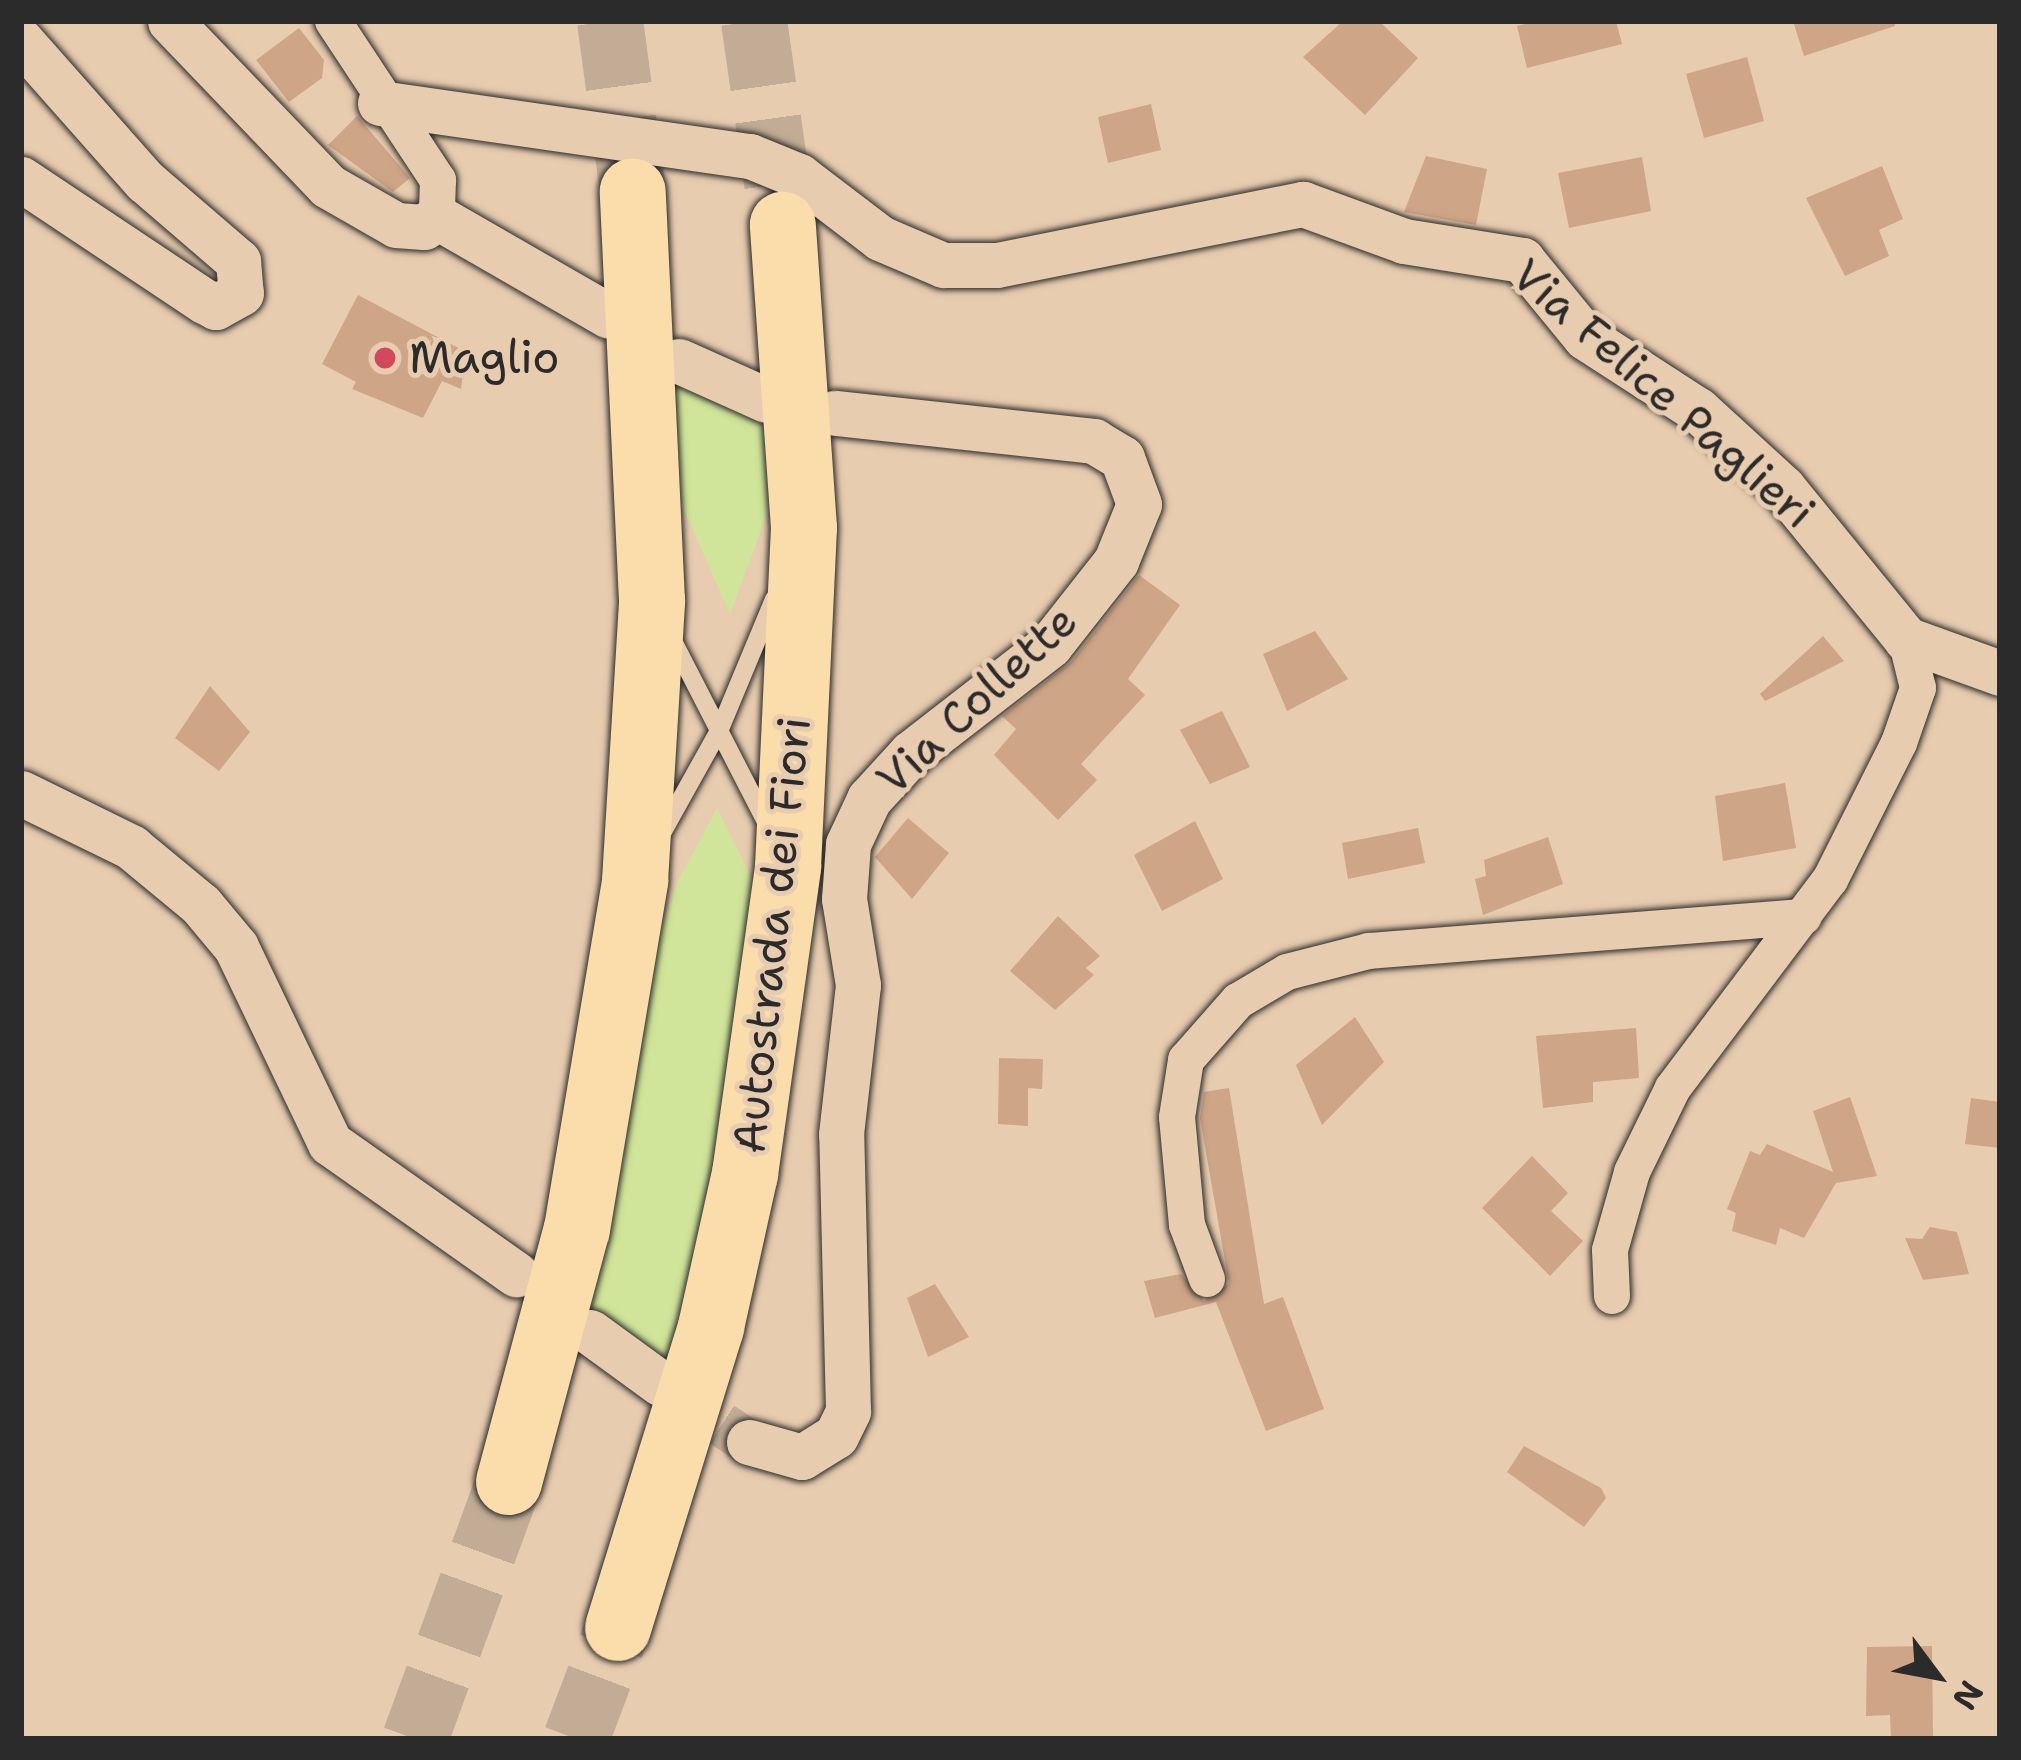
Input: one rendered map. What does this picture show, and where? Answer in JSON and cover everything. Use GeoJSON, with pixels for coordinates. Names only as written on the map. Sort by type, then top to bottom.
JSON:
{"type":"FeatureCollection","features":[{"type":"Feature","properties":{"kind":"highway"},"geometry":{"type":"LineString","coordinates":[[509,1482],[586,1185],[635,881],[652,602],[633,191]]}},
{"type":"Feature","properties":{"kind":"highway","name":"Autostrada dei Fiori"},"geometry":{"type":"LineString","coordinates":[[618,1628],[711,1327],[746,1174],[788,868],[804,528],[783,225]]}},
{"type":"Feature","properties":{"kind":"street"},"geometry":{"type":"LineString","coordinates":[[170,21],[328,186],[396,225],[424,227],[437,217]]}},
{"type":"Feature","properties":{"kind":"street"},"geometry":{"type":"LineString","coordinates":[[333,21],[380,103],[438,180],[437,217]]}},
{"type":"Feature","properties":{"kind":"street"},"geometry":{"type":"LineString","coordinates":[[21,41],[145,181],[238,261],[241,293],[216,307],[204,302],[21,179]]}},
{"type":"Feature","properties":{"kind":"street","name":"Via Felice Paglieri"},"geometry":{"type":"LineString","coordinates":[[380,103],[749,156],[799,176],[880,238],[943,265],[997,265],[1303,204],[1404,242],[1522,260],[1585,338],[1698,410],[1783,488],[1906,639]]}},
{"type":"Feature","properties":{"kind":"street"},"geometry":{"type":"LineString","coordinates":[[437,217],[609,316]]}},
{"type":"Feature","properties":{"kind":"street"},"geometry":{"type":"LineString","coordinates":[[679,361],[766,400]]}},
{"type":"Feature","properties":{"kind":"street","name":"Via Collette"},"geometry":{"type":"LineString","coordinates":[[749,1442],[802,1457],[836,1436],[848,1411],[841,1134],[858,985],[844,899],[848,844],[868,799],[910,753],[1050,646],[1116,561],[1139,503],[1122,458],[1094,441],[835,413]]}},
{"type":"Feature","properties":{"kind":"street"},"geometry":{"type":"LineString","coordinates":[[1906,639],[2000,673]]}},
{"type":"Feature","properties":{"kind":"street"},"geometry":{"type":"LineString","coordinates":[[1612,1296],[1610,1250],[1632,1172],[1673,1088],[1804,917],[1899,743],[1918,688],[1906,639]]}},
{"type":"Feature","properties":{"kind":"street"},"geometry":{"type":"LineString","coordinates":[[21,793],[131,847],[201,904],[236,947],[330,1143],[516,1274]]}},
{"type":"Feature","properties":{"kind":"street"},"geometry":{"type":"LineString","coordinates":[[1207,1280],[1187,1225],[1177,1118],[1186,1060],[1238,1001],[1287,972],[1369,951],[1804,917]]}},
{"type":"Feature","properties":{"kind":"street"},"geometry":{"type":"LineString","coordinates":[[590,1332],[660,1383]]}},
{"type":"Feature","properties":{"kind":"lane"},"geometry":{"type":"LineString","coordinates":[[635,881],[720,729],[804,528]]}},
{"type":"Feature","properties":{"kind":"lane"},"geometry":{"type":"LineString","coordinates":[[652,602],[788,868]]}},
{"type":"Feature","properties":{"kind":"green space"},"geometry":{"type":"Polygon","coordinates":[[[671,382],[777,423],[774,495],[730,614],[679,498],[671,382]]]}},
{"type":"Feature","properties":{"kind":"green space"},"geometry":{"type":"Polygon","coordinates":[[[717,808],[755,885],[759,921],[675,1371],[585,1302],[648,971],[678,881],[717,808]]]}},
{"type":"Feature","properties":{"kind":"building"},"geometry":{"type":"Polygon","coordinates":[[[1343,21],[1379,21],[1418,58],[1365,115],[1303,57],[1343,21]]]}},
{"type":"Feature","properties":{"kind":"building"},"geometry":{"type":"Polygon","coordinates":[[[1536,21],[1616,21],[1622,44],[1527,68],[1517,26],[1536,21]]]}},
{"type":"Feature","properties":{"kind":"building"},"geometry":{"type":"Polygon","coordinates":[[[1793,21],[1894,21],[1895,26],[1804,56],[1793,21]]]}},
{"type":"Feature","properties":{"kind":"building"},"geometry":{"type":"Polygon","coordinates":[[[299,28],[324,60],[322,78],[289,102],[256,60],[299,28]]]}},
{"type":"Feature","properties":{"kind":"building"},"geometry":{"type":"Polygon","coordinates":[[[1747,57],[1764,121],[1704,138],[1686,74],[1747,57]]]}},
{"type":"Feature","properties":{"kind":"building"},"geometry":{"type":"Polygon","coordinates":[[[1151,104],[1161,150],[1108,163],[1098,117],[1151,104]]]}},
{"type":"Feature","properties":{"kind":"building"},"geometry":{"type":"Polygon","coordinates":[[[357,116],[410,178],[393,192],[328,145],[357,116]]]}},
{"type":"Feature","properties":{"kind":"building"},"geometry":{"type":"Polygon","coordinates":[[[1426,156],[1487,169],[1476,225],[1404,212],[1426,156]]]}},
{"type":"Feature","properties":{"kind":"building"},"geometry":{"type":"Polygon","coordinates":[[[1642,157],[1651,211],[1569,228],[1558,173],[1642,157]]]}},
{"type":"Feature","properties":{"kind":"building"},"geometry":{"type":"Polygon","coordinates":[[[1882,166],[1903,219],[1879,230],[1889,256],[1845,276],[1806,198],[1882,166]]]}},
{"type":"Feature","properties":{"kind":"building"},"geometry":{"type":"Polygon","coordinates":[[[358,295],[466,352],[461,389],[442,381],[423,418],[352,389],[356,382],[322,364],[358,295]]]}},
{"type":"Feature","properties":{"kind":"building"},"geometry":{"type":"Polygon","coordinates":[[[1139,575],[1180,605],[1128,679],[1145,695],[1081,764],[1097,780],[1058,820],[994,755],[1016,729],[1002,716],[1071,662],[1139,575]]]}},
{"type":"Feature","properties":{"kind":"building"},"geometry":{"type":"Polygon","coordinates":[[[1315,631],[1348,679],[1287,711],[1263,654],[1315,631]]]}},
{"type":"Feature","properties":{"kind":"building"},"geometry":{"type":"Polygon","coordinates":[[[1823,636],[1844,661],[1765,701],[1760,694],[1823,636]]]}},
{"type":"Feature","properties":{"kind":"building"},"geometry":{"type":"Polygon","coordinates":[[[210,686],[250,732],[219,771],[175,738],[210,686]]]}},
{"type":"Feature","properties":{"kind":"building"},"geometry":{"type":"Polygon","coordinates":[[[1222,711],[1250,767],[1210,784],[1180,730],[1222,711]]]}},
{"type":"Feature","properties":{"kind":"building"},"geometry":{"type":"Polygon","coordinates":[[[1785,783],[1796,848],[1723,861],[1715,796],[1785,783]]]}},
{"type":"Feature","properties":{"kind":"building"},"geometry":{"type":"Polygon","coordinates":[[[908,818],[949,853],[912,899],[875,857],[908,818]]]}},
{"type":"Feature","properties":{"kind":"building"},"geometry":{"type":"Polygon","coordinates":[[[1195,821],[1223,879],[1162,911],[1134,855],[1195,821]]]}},
{"type":"Feature","properties":{"kind":"building"},"geometry":{"type":"Polygon","coordinates":[[[1418,828],[1425,863],[1348,879],[1342,843],[1418,828]]]}},
{"type":"Feature","properties":{"kind":"building"},"geometry":{"type":"Polygon","coordinates":[[[1548,837],[1563,884],[1483,915],[1475,879],[1486,876],[1484,860],[1548,837]]]}},
{"type":"Feature","properties":{"kind":"building"},"geometry":{"type":"Polygon","coordinates":[[[1058,916],[1100,956],[1086,968],[1094,975],[1055,1010],[1010,971],[1058,916]]]}},
{"type":"Feature","properties":{"kind":"building"},"geometry":{"type":"Polygon","coordinates":[[[1355,1017],[1384,1062],[1322,1125],[1296,1065],[1355,1017]]]}},
{"type":"Feature","properties":{"kind":"building"},"geometry":{"type":"Polygon","coordinates":[[[1636,1028],[1639,1078],[1593,1082],[1593,1102],[1543,1108],[1536,1036],[1636,1028]]]}},
{"type":"Feature","properties":{"kind":"building"},"geometry":{"type":"Polygon","coordinates":[[[999,1058],[1043,1059],[1042,1089],[1028,1088],[1028,1126],[998,1124],[999,1058]]]}},
{"type":"Feature","properties":{"kind":"building"},"geometry":{"type":"Polygon","coordinates":[[[1229,1088],[1264,1304],[1283,1297],[1324,1409],[1266,1431],[1216,1302],[1155,1318],[1144,1281],[1181,1274],[1204,1301],[1229,1284],[1200,1118],[1204,1092],[1229,1088]]]}},
{"type":"Feature","properties":{"kind":"building"},"geometry":{"type":"Polygon","coordinates":[[[1850,1097],[1877,1176],[1836,1183],[1804,1238],[1780,1228],[1776,1245],[1732,1231],[1736,1213],[1727,1209],[1750,1151],[1760,1155],[1767,1144],[1833,1172],[1813,1111],[1850,1097]]]}},
{"type":"Feature","properties":{"kind":"building"},"geometry":{"type":"Polygon","coordinates":[[[1971,1098],[2000,1102],[2000,1148],[1965,1144],[1971,1098]]]}},
{"type":"Feature","properties":{"kind":"building"},"geometry":{"type":"Polygon","coordinates":[[[1532,1156],[1568,1193],[1551,1211],[1583,1241],[1550,1276],[1482,1208],[1532,1156]]]}},
{"type":"Feature","properties":{"kind":"building"},"geometry":{"type":"Polygon","coordinates":[[[1930,1227],[1957,1232],[1969,1274],[1923,1280],[1905,1238],[1922,1239],[1930,1227]]]}},
{"type":"Feature","properties":{"kind":"building"},"geometry":{"type":"Polygon","coordinates":[[[935,1284],[969,1337],[928,1357],[907,1298],[935,1284]]]}},
{"type":"Feature","properties":{"kind":"building"},"geometry":{"type":"Polygon","coordinates":[[[1524,1446],[1601,1488],[1606,1498],[1584,1527],[1507,1472],[1524,1446]]]}},
{"type":"Feature","properties":{"kind":"building"},"geometry":{"type":"Polygon","coordinates":[[[1932,1646],[1933,1739],[1891,1739],[1890,1715],[1866,1716],[1867,1647],[1932,1646]]]}},
{"type":"Feature","properties":{"kind":"tunnel"},"geometry":{"type":"LineString","coordinates":[[610,21],[633,191]]}},
{"type":"Feature","properties":{"kind":"tunnel"},"geometry":{"type":"LineString","coordinates":[[754,21],[783,225]]}},
{"type":"Feature","properties":{"kind":"tunnel"},"geometry":{"type":"LineString","coordinates":[[666,1387],[749,1442]]}},
{"type":"Feature","properties":{"kind":"tunnel"},"geometry":{"type":"LineString","coordinates":[[415,1739],[509,1482]]}},
{"type":"Feature","properties":{"kind":"tunnel"},"geometry":{"type":"LineString","coordinates":[[576,1739],[618,1628]]}},
{"type":"Feature","properties":{"kind":"place","name":"Maglio"},"geometry":{"type":"Point","coordinates":[385,358]}}]}
